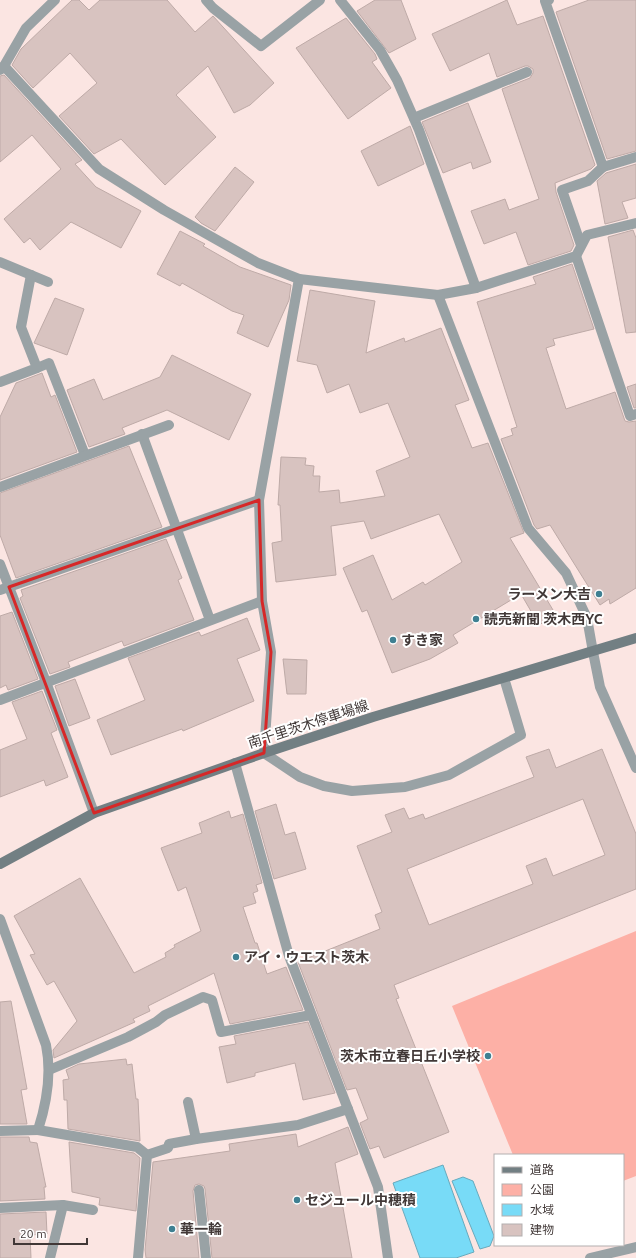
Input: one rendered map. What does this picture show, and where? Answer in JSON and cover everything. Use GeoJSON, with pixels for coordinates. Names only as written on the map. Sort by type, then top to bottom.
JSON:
{"type":"FeatureCollection","features":[{"type":"Feature","properties":{"kind":"main road","name":"南千里茨木停車場線"},"geometry":{"type":"LineString","coordinates":[[0,864],[94,813],[264,753],[373,717],[636,638]]}},
{"type":"Feature","properties":{"kind":"street"},"geometry":{"type":"LineString","coordinates":[[55,0],[26,28],[2,68],[99,169],[164,210],[251,259],[299,279],[438,295],[476,288],[576,256]]}},
{"type":"Feature","properties":{"kind":"street"},"geometry":{"type":"LineString","coordinates":[[206,0],[212,8],[261,46],[320,0]]}},
{"type":"Feature","properties":{"kind":"street"},"geometry":{"type":"LineString","coordinates":[[340,0],[380,50],[397,80],[414,118],[476,288]]}},
{"type":"Feature","properties":{"kind":"street"},"geometry":{"type":"LineString","coordinates":[[549,0],[545,1],[603,167]]}},
{"type":"Feature","properties":{"kind":"street"},"geometry":{"type":"LineString","coordinates":[[414,118],[527,72]]}},
{"type":"Feature","properties":{"kind":"street"},"geometry":{"type":"LineString","coordinates":[[581,245],[562,190],[588,181],[603,167],[636,158]]}},
{"type":"Feature","properties":{"kind":"street"},"geometry":{"type":"LineString","coordinates":[[636,223],[587,235],[576,256],[630,416],[636,414]]}},
{"type":"Feature","properties":{"kind":"street"},"geometry":{"type":"LineString","coordinates":[[0,262],[48,282]]}},
{"type":"Feature","properties":{"kind":"street"},"geometry":{"type":"LineString","coordinates":[[31,275],[21,327],[37,368]]}},
{"type":"Feature","properties":{"kind":"street"},"geometry":{"type":"LineString","coordinates":[[299,279],[287,336],[278,397],[258,500],[262,601],[271,652],[264,753],[300,777],[324,786],[352,791],[405,787],[449,775],[521,735],[504,678]]}},
{"type":"Feature","properties":{"kind":"street"},"geometry":{"type":"LineString","coordinates":[[438,295],[528,528],[566,573],[587,618],[600,687],[636,768]]}},
{"type":"Feature","properties":{"kind":"street"},"geometry":{"type":"LineString","coordinates":[[0,382],[49,363],[85,455]]}},
{"type":"Feature","properties":{"kind":"street"},"geometry":{"type":"LineString","coordinates":[[0,487],[169,425]]}},
{"type":"Feature","properties":{"kind":"street"},"geometry":{"type":"LineString","coordinates":[[142,434],[175,528],[210,620]]}},
{"type":"Feature","properties":{"kind":"street"},"geometry":{"type":"LineString","coordinates":[[4,589],[258,500]]}},
{"type":"Feature","properties":{"kind":"street"},"geometry":{"type":"LineString","coordinates":[[0,564],[4,589],[46,682],[94,813]]}},
{"type":"Feature","properties":{"kind":"street"},"geometry":{"type":"LineString","coordinates":[[0,700],[262,601]]}},
{"type":"Feature","properties":{"kind":"street"},"geometry":{"type":"LineString","coordinates":[[235,763],[289,956],[378,1188],[388,1258]]}},
{"type":"Feature","properties":{"kind":"street"},"geometry":{"type":"LineString","coordinates":[[0,919],[46,1045],[49,1070],[46,1100],[38,1130]]}},
{"type":"Feature","properties":{"kind":"street"},"geometry":{"type":"LineString","coordinates":[[49,1070],[128,1037],[156,1022],[165,1014],[203,997],[212,1000],[221,1032],[311,1015]]}},
{"type":"Feature","properties":{"kind":"street"},"geometry":{"type":"LineString","coordinates":[[188,1102],[196,1140]]}},
{"type":"Feature","properties":{"kind":"street"},"geometry":{"type":"LineString","coordinates":[[147,1156],[168,1148],[169,1144],[298,1125],[348,1109]]}},
{"type":"Feature","properties":{"kind":"street"},"geometry":{"type":"LineString","coordinates":[[0,1131],[38,1130],[137,1147],[147,1156]]}},
{"type":"Feature","properties":{"kind":"street"},"geometry":{"type":"LineString","coordinates":[[138,1258],[147,1156]]}},
{"type":"Feature","properties":{"kind":"street"},"geometry":{"type":"LineString","coordinates":[[199,1190],[206,1258]]}},
{"type":"Feature","properties":{"kind":"street"},"geometry":{"type":"LineString","coordinates":[[50,1258],[63,1206]]}},
{"type":"Feature","properties":{"kind":"street"},"geometry":{"type":"LineString","coordinates":[[0,1208],[63,1206],[93,1210]]}},
{"type":"Feature","properties":{"kind":"street"},"geometry":{"type":"LineString","coordinates":[[592,1258],[636,1247]]}},
{"type":"Feature","properties":{"kind":"highlighted area"},"geometry":{"type":"Polygon","coordinates":[[[259,500],[262,601],[271,652],[264,753],[94,813],[9,587],[259,500]]]}},
{"type":"Feature","properties":{"kind":"green space"},"geometry":{"type":"Polygon","coordinates":[[[636,931],[636,1176],[624,1181],[624,1154],[513,1154],[452,1006],[636,931]]]}},
{"type":"Feature","properties":{"kind":"water"},"geometry":{"type":"Polygon","coordinates":[[[443,1165],[474,1252],[456,1258],[420,1258],[393,1183],[443,1165]]]}},
{"type":"Feature","properties":{"kind":"water"},"geometry":{"type":"Polygon","coordinates":[[[463,1177],[473,1181],[494,1236],[490,1246],[480,1249],[452,1181],[463,1177]]]}},
{"type":"Feature","properties":{"kind":"building"},"geometry":{"type":"Polygon","coordinates":[[[72,0],[79,0],[89,10],[100,0],[167,0],[195,32],[213,16],[274,83],[250,105],[234,113],[208,66],[176,95],[216,137],[165,185],[121,139],[94,154],[59,116],[97,83],[70,53],[33,88],[12,65],[21,49],[72,0]]]}},
{"type":"Feature","properties":{"kind":"building"},"geometry":{"type":"Polygon","coordinates":[[[375,0],[401,0],[416,39],[389,53],[357,11],[375,0]]]}},
{"type":"Feature","properties":{"kind":"building"},"geometry":{"type":"Polygon","coordinates":[[[507,0],[517,25],[543,16],[595,165],[591,169],[555,183],[556,192],[574,245],[571,251],[528,265],[516,232],[484,244],[471,211],[505,199],[509,210],[539,199],[502,89],[530,78],[533,73],[533,69],[525,66],[497,77],[489,53],[450,71],[432,34],[507,0]]]}},
{"type":"Feature","properties":{"kind":"building"},"geometry":{"type":"Polygon","coordinates":[[[589,0],[636,0],[636,151],[607,159],[556,12],[589,0]]]}},
{"type":"Feature","properties":{"kind":"building"},"geometry":{"type":"Polygon","coordinates":[[[346,18],[375,54],[377,59],[372,62],[391,88],[348,119],[296,48],[346,18]]]}},
{"type":"Feature","properties":{"kind":"building"},"geometry":{"type":"Polygon","coordinates":[[[4,75],[82,160],[75,164],[96,187],[141,211],[121,248],[71,222],[40,250],[30,238],[24,243],[4,219],[61,169],[32,135],[0,162],[0,76],[4,75]]]}},
{"type":"Feature","properties":{"kind":"building"},"geometry":{"type":"Polygon","coordinates":[[[468,103],[491,162],[473,169],[471,162],[443,173],[422,122],[468,103]]]}},
{"type":"Feature","properties":{"kind":"building"},"geometry":{"type":"Polygon","coordinates":[[[410,126],[424,164],[378,186],[361,151],[410,126]]]}},
{"type":"Feature","properties":{"kind":"building"},"geometry":{"type":"Polygon","coordinates":[[[636,164],[636,198],[622,202],[628,218],[605,224],[597,181],[606,173],[636,164]]]}},
{"type":"Feature","properties":{"kind":"building"},"geometry":{"type":"Polygon","coordinates":[[[235,167],[254,182],[215,231],[201,223],[195,217],[235,167]]]}},
{"type":"Feature","properties":{"kind":"building"},"geometry":{"type":"Polygon","coordinates":[[[633,230],[636,238],[636,332],[626,333],[608,237],[633,230]]]}},
{"type":"Feature","properties":{"kind":"building"},"geometry":{"type":"Polygon","coordinates":[[[180,231],[205,244],[203,246],[240,267],[291,285],[289,300],[268,347],[237,333],[244,315],[232,311],[182,283],[180,286],[157,274],[180,231]]]}},
{"type":"Feature","properties":{"kind":"building"},"geometry":{"type":"Polygon","coordinates":[[[572,264],[594,329],[553,339],[555,345],[546,348],[566,409],[615,392],[625,421],[636,421],[636,588],[610,604],[609,599],[600,605],[550,525],[537,529],[534,525],[501,439],[513,435],[511,429],[517,427],[477,302],[536,284],[533,277],[572,264]]]}},
{"type":"Feature","properties":{"kind":"building"},"geometry":{"type":"Polygon","coordinates":[[[310,290],[375,301],[366,353],[404,338],[405,342],[441,328],[469,400],[455,405],[472,448],[488,443],[524,533],[510,538],[556,615],[539,625],[521,594],[453,635],[458,643],[430,659],[392,673],[367,610],[362,612],[343,568],[373,555],[392,600],[423,582],[425,585],[462,562],[439,514],[371,539],[364,521],[331,526],[336,575],[276,582],[272,543],[282,541],[280,505],[278,505],[281,457],[306,458],[305,465],[314,466],[313,476],[320,476],[319,492],[339,490],[340,503],[385,496],[376,471],[410,457],[388,403],[360,413],[349,384],[327,393],[317,365],[297,361],[310,290]]]}},
{"type":"Feature","properties":{"kind":"building"},"geometry":{"type":"Polygon","coordinates":[[[55,298],[84,309],[67,355],[34,343],[55,298]]]}},
{"type":"Feature","properties":{"kind":"building"},"geometry":{"type":"Polygon","coordinates":[[[172,355],[251,394],[229,440],[167,410],[122,428],[125,434],[89,447],[67,390],[94,379],[103,400],[160,377],[172,355]]]}},
{"type":"Feature","properties":{"kind":"building"},"geometry":{"type":"Polygon","coordinates":[[[42,373],[51,397],[55,395],[77,452],[0,480],[0,417],[16,383],[42,373]]]}},
{"type":"Feature","properties":{"kind":"building"},"geometry":{"type":"Polygon","coordinates":[[[636,384],[636,408],[634,408],[627,387],[636,384]]]}},
{"type":"Feature","properties":{"kind":"building"},"geometry":{"type":"Polygon","coordinates":[[[129,446],[162,527],[16,578],[0,535],[0,493],[129,446]]]}},
{"type":"Feature","properties":{"kind":"building"},"geometry":{"type":"Polygon","coordinates":[[[166,539],[182,578],[178,580],[194,620],[124,646],[122,641],[68,662],[70,667],[50,674],[20,598],[23,596],[21,590],[166,539]]]}},
{"type":"Feature","properties":{"kind":"building"},"geometry":{"type":"Polygon","coordinates":[[[12,612],[38,679],[8,690],[6,685],[0,688],[0,616],[12,612]]]}},
{"type":"Feature","properties":{"kind":"building"},"geometry":{"type":"Polygon","coordinates":[[[247,618],[260,650],[237,659],[254,701],[183,731],[182,729],[111,755],[97,720],[145,700],[128,658],[199,632],[201,636],[247,618]]]}},
{"type":"Feature","properties":{"kind":"building"},"geometry":{"type":"Polygon","coordinates":[[[283,659],[307,660],[306,694],[287,694],[283,659]]]}},
{"type":"Feature","properties":{"kind":"building"},"geometry":{"type":"Polygon","coordinates":[[[75,679],[90,718],[69,726],[55,686],[75,679]]]}},
{"type":"Feature","properties":{"kind":"building"},"geometry":{"type":"Polygon","coordinates":[[[42,691],[57,730],[51,733],[68,777],[46,786],[44,780],[0,797],[0,750],[27,739],[12,702],[42,691]]]}},
{"type":"Feature","properties":{"kind":"building"},"geometry":{"type":"Polygon","coordinates":[[[549,749],[556,768],[602,749],[636,834],[636,889],[394,985],[399,998],[396,999],[449,1132],[384,1158],[379,1146],[370,1149],[360,1123],[368,1119],[356,1088],[347,1090],[298,962],[380,929],[375,915],[382,912],[357,846],[392,832],[385,815],[404,808],[409,819],[423,814],[425,819],[534,777],[526,757],[549,749]],[[583,799],[407,869],[429,925],[533,884],[526,866],[546,858],[553,876],[605,855],[583,799]]]}},
{"type":"Feature","properties":{"kind":"building"},"geometry":{"type":"Polygon","coordinates":[[[276,804],[285,835],[295,832],[306,869],[274,879],[255,811],[276,804]]]}},
{"type":"Feature","properties":{"kind":"building"},"geometry":{"type":"Polygon","coordinates":[[[229,811],[231,818],[243,814],[262,883],[256,885],[258,891],[253,893],[256,903],[243,907],[255,943],[257,943],[267,974],[286,967],[303,1010],[230,1024],[214,973],[148,1006],[150,1011],[133,1019],[135,1022],[54,1058],[53,1050],[77,1021],[54,981],[47,985],[30,955],[35,954],[14,916],[80,878],[134,973],[166,957],[165,953],[175,947],[174,945],[201,931],[186,887],[178,891],[161,848],[202,833],[199,823],[229,811]]]}},
{"type":"Feature","properties":{"kind":"building"},"geometry":{"type":"Polygon","coordinates":[[[11,1001],[27,1089],[21,1090],[27,1124],[0,1124],[0,1002],[11,1001]]]}},
{"type":"Feature","properties":{"kind":"building"},"geometry":{"type":"Polygon","coordinates":[[[308,1022],[335,1093],[303,1100],[295,1063],[255,1073],[255,1076],[227,1083],[219,1047],[236,1044],[234,1036],[308,1022]]]}},
{"type":"Feature","properties":{"kind":"building"},"geometry":{"type":"Polygon","coordinates":[[[126,1059],[127,1065],[132,1064],[136,1099],[138,1099],[140,1141],[68,1129],[67,1100],[64,1100],[63,1080],[69,1079],[66,1070],[79,1064],[126,1059]]]}},
{"type":"Feature","properties":{"kind":"building"},"geometry":{"type":"Polygon","coordinates":[[[348,1127],[358,1154],[335,1163],[352,1258],[212,1258],[205,1189],[204,1186],[199,1184],[195,1185],[193,1191],[199,1258],[146,1258],[145,1250],[153,1162],[230,1151],[229,1144],[296,1134],[298,1147],[348,1127]]]}},
{"type":"Feature","properties":{"kind":"building"},"geometry":{"type":"Polygon","coordinates":[[[0,1137],[29,1137],[30,1142],[37,1143],[46,1187],[44,1187],[45,1199],[0,1201],[0,1137]]]}},
{"type":"Feature","properties":{"kind":"building"},"geometry":{"type":"Polygon","coordinates":[[[69,1142],[134,1153],[140,1158],[136,1211],[99,1205],[100,1198],[72,1192],[69,1142]]]}},
{"type":"Feature","properties":{"kind":"building"},"geometry":{"type":"Polygon","coordinates":[[[46,1212],[47,1234],[30,1235],[31,1258],[0,1258],[0,1214],[46,1212]]]}},
{"type":"Feature","properties":{"kind":"place","name":"ラーメン大吉"},"geometry":{"type":"Point","coordinates":[599,594]}},
{"type":"Feature","properties":{"kind":"place","name":"読売新聞 茨木西YC"},"geometry":{"type":"Point","coordinates":[476,619]}},
{"type":"Feature","properties":{"kind":"place","name":"すき家"},"geometry":{"type":"Point","coordinates":[393,640]}},
{"type":"Feature","properties":{"kind":"place","name":"アイ・ウエスト茨木"},"geometry":{"type":"Point","coordinates":[236,957]}},
{"type":"Feature","properties":{"kind":"place","name":"茨木市立春日丘小学校"},"geometry":{"type":"Point","coordinates":[488,1056]}},
{"type":"Feature","properties":{"kind":"place","name":"セジュール中穂積"},"geometry":{"type":"Point","coordinates":[297,1200]}},
{"type":"Feature","properties":{"kind":"place","name":"華一輪"},"geometry":{"type":"Point","coordinates":[172,1229]}}]}
